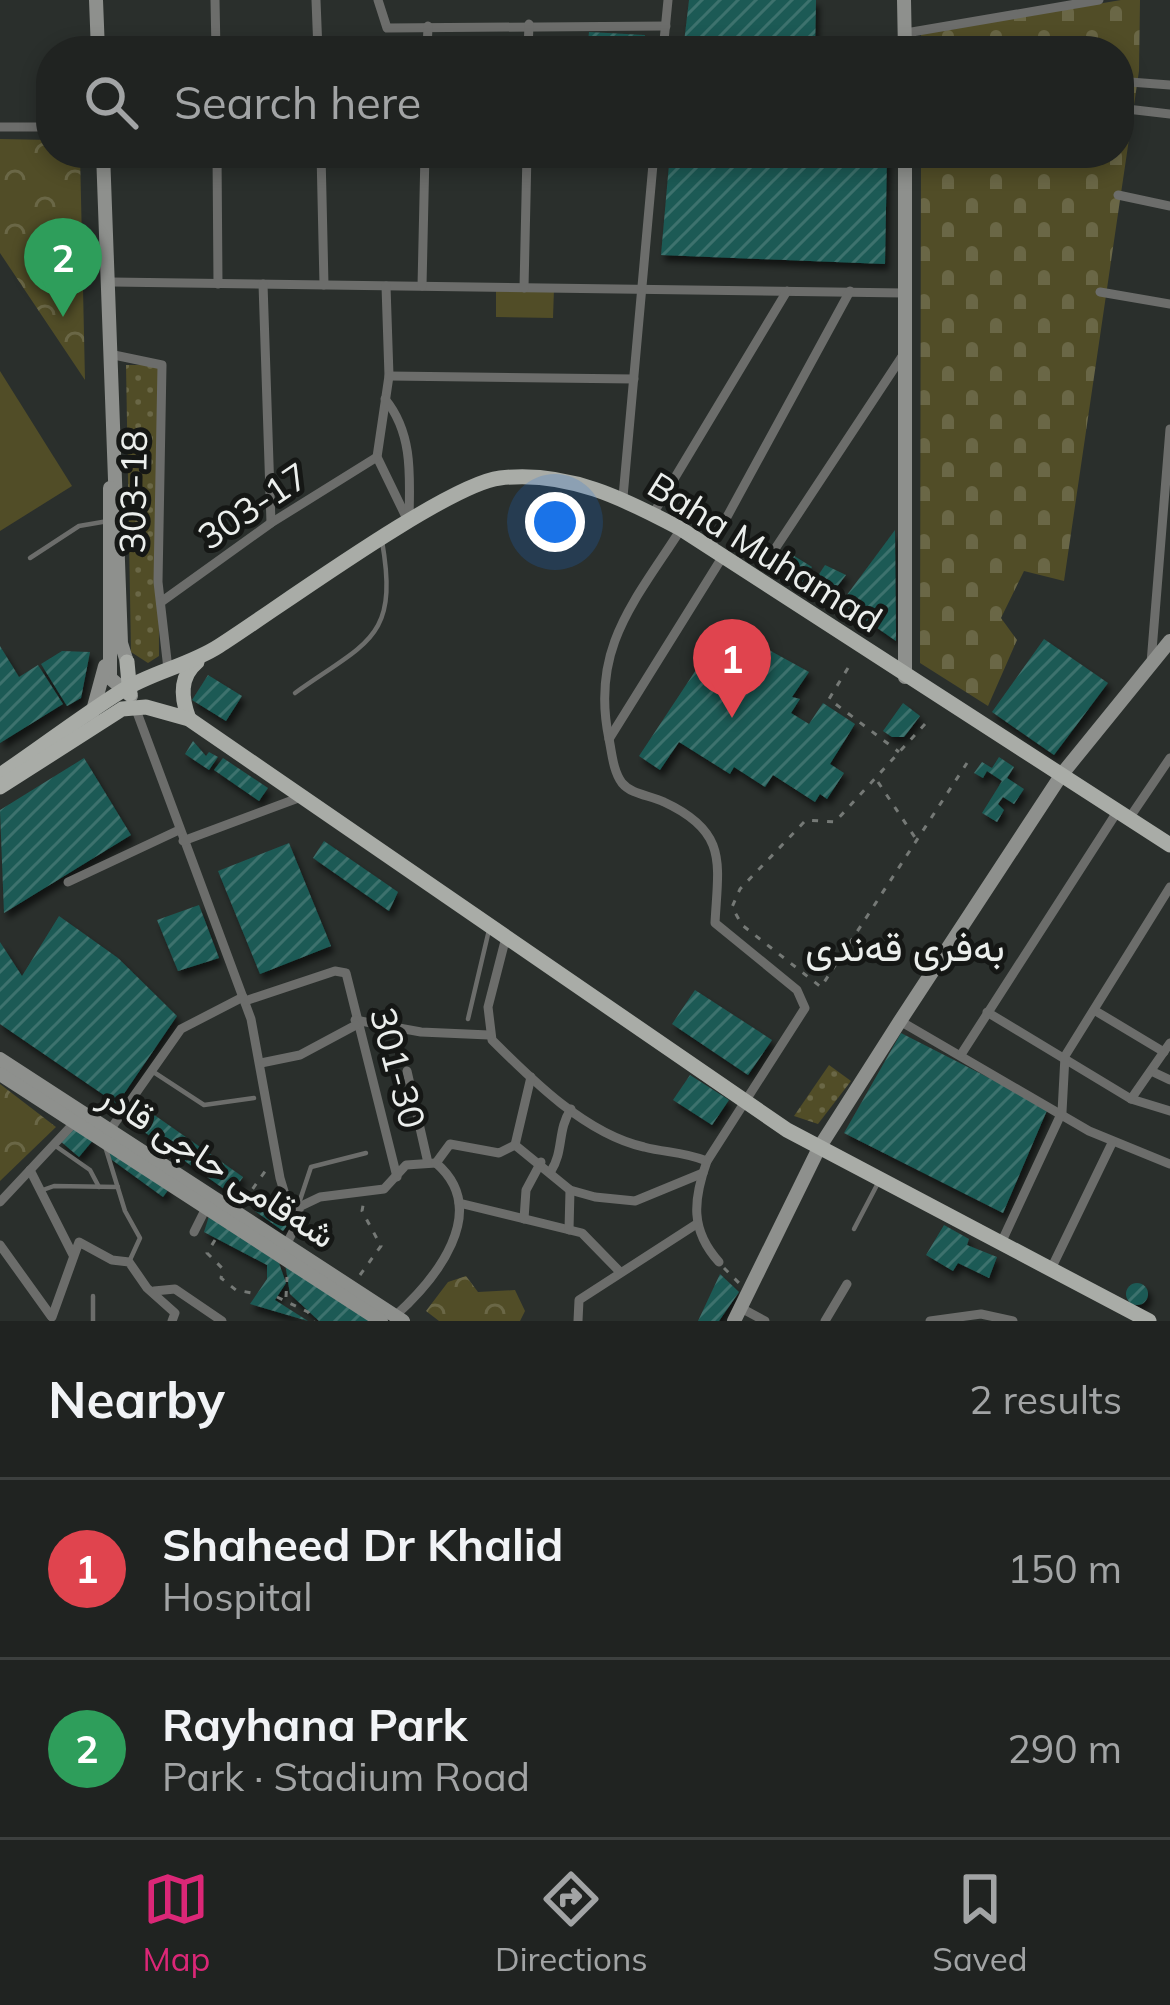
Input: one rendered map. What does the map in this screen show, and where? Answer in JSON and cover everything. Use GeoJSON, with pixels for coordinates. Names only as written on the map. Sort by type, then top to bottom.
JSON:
{"type":"FeatureCollection","features":[{"type":"Feature","properties":{"kind":"main road"},"geometry":{"type":"LineString","coordinates":[[97,0],[98,36]]}},
{"type":"Feature","properties":{"kind":"main road"},"geometry":{"type":"LineString","coordinates":[[904,0],[905,33]]}},
{"type":"Feature","properties":{"kind":"main road"},"geometry":{"type":"LineString","coordinates":[[104,168],[112,282],[121,643],[127,662],[140,676],[151,676]]}},
{"type":"Feature","properties":{"kind":"main road"},"geometry":{"type":"LineString","coordinates":[[904,677],[905,168]]}},
{"type":"Feature","properties":{"kind":"main road"},"geometry":{"type":"LineString","coordinates":[[114,441],[108,520],[108,649],[110,677],[119,703]]}},
{"type":"Feature","properties":{"kind":"main road","name":"Baha Muhamad"},"geometry":{"type":"LineString","coordinates":[[0,775],[119,703],[151,676],[212,650],[410,523],[497,478],[587,485],[623,497],[682,529],[1170,845]]}},
{"type":"Feature","properties":{"kind":"main road"},"geometry":{"type":"LineString","coordinates":[[737,1314],[819,1148],[900,1021],[1062,774],[1170,641]]}},
{"type":"Feature","properties":{"kind":"main road"},"geometry":{"type":"LineString","coordinates":[[108,649],[119,703]]}},
{"type":"Feature","properties":{"kind":"main road"},"geometry":{"type":"LineString","coordinates":[[189,718],[182,687],[188,670],[212,650]]}},
{"type":"Feature","properties":{"kind":"main road"},"geometry":{"type":"LineString","coordinates":[[119,703],[127,662]]}},
{"type":"Feature","properties":{"kind":"main road"},"geometry":{"type":"LineString","coordinates":[[0,787],[119,703],[189,718],[505,941],[746,1103],[819,1148],[1149,1321]]}},
{"type":"Feature","properties":{"kind":"main road","name":"شەقامی حاجی قادر"},"geometry":{"type":"LineString","coordinates":[[0,1059],[200,1204],[352,1288],[393,1319]]}},
{"type":"Feature","properties":{"kind":"main road","name":"شەقامی حاجی قادر"},"geometry":{"type":"LineString","coordinates":[[0,1074],[74,1123],[108,1136],[237,1213],[286,1252],[393,1319]]}},
{"type":"Feature","properties":{"kind":"street"},"geometry":{"type":"LineString","coordinates":[[215,0],[216,36]]}},
{"type":"Feature","properties":{"kind":"street"},"geometry":{"type":"LineString","coordinates":[[316,0],[317,36]]}},
{"type":"Feature","properties":{"kind":"street"},"geometry":{"type":"LineString","coordinates":[[378,0],[387,28],[666,26]]}},
{"type":"Feature","properties":{"kind":"street"},"geometry":{"type":"LineString","coordinates":[[665,36],[668,0]]}},
{"type":"Feature","properties":{"kind":"street"},"geometry":{"type":"LineString","coordinates":[[905,33],[1099,0]]}},
{"type":"Feature","properties":{"kind":"street"},"geometry":{"type":"LineString","coordinates":[[529,24],[529,36]]}},
{"type":"Feature","properties":{"kind":"street"},"geometry":{"type":"LineString","coordinates":[[428,26],[428,36]]}},
{"type":"Feature","properties":{"kind":"street"},"geometry":{"type":"LineString","coordinates":[[1134,82],[1170,86]]}},
{"type":"Feature","properties":{"kind":"street"},"geometry":{"type":"LineString","coordinates":[[1134,110],[1170,115]]}},
{"type":"Feature","properties":{"kind":"street"},"geometry":{"type":"LineString","coordinates":[[0,128],[36,127]]}},
{"type":"Feature","properties":{"kind":"street"},"geometry":{"type":"LineString","coordinates":[[217,168],[218,284]]}},
{"type":"Feature","properties":{"kind":"street"},"geometry":{"type":"LineString","coordinates":[[320,168],[324,285]]}},
{"type":"Feature","properties":{"kind":"street"},"geometry":{"type":"LineString","coordinates":[[422,286],[425,168]]}},
{"type":"Feature","properties":{"kind":"street"},"geometry":{"type":"LineString","coordinates":[[524,288],[526,168]]}},
{"type":"Feature","properties":{"kind":"street"},"geometry":{"type":"LineString","coordinates":[[623,497],[654,168]]}},
{"type":"Feature","properties":{"kind":"street"},"geometry":{"type":"LineString","coordinates":[[1118,195],[1170,206]]}},
{"type":"Feature","properties":{"kind":"street"},"geometry":{"type":"LineString","coordinates":[[112,282],[904,293]]}},
{"type":"Feature","properties":{"kind":"street"},"geometry":{"type":"LineString","coordinates":[[263,284],[271,523]]}},
{"type":"Feature","properties":{"kind":"street"},"geometry":{"type":"LineString","coordinates":[[386,286],[388,376],[376,457],[410,523]]}},
{"type":"Feature","properties":{"kind":"street"},"geometry":{"type":"LineString","coordinates":[[653,514],[787,291]]}},
{"type":"Feature","properties":{"kind":"street"},"geometry":{"type":"LineString","coordinates":[[609,739],[717,552],[850,291]]}},
{"type":"Feature","properties":{"kind":"street"},"geometry":{"type":"LineString","coordinates":[[1100,292],[1170,304]]}},
{"type":"Feature","properties":{"kind":"street"},"geometry":{"type":"LineString","coordinates":[[767,561],[904,354]]}},
{"type":"Feature","properties":{"kind":"street","name":"303-18"},"geometry":{"type":"LineString","coordinates":[[114,356],[162,364],[161,602],[168,671]]}},
{"type":"Feature","properties":{"kind":"street"},"geometry":{"type":"LineString","coordinates":[[388,376],[634,379]]}},
{"type":"Feature","properties":{"kind":"street"},"geometry":{"type":"LineString","coordinates":[[385,399],[401,418],[410,466],[410,523]]}},
{"type":"Feature","properties":{"kind":"street"},"geometry":{"type":"LineString","coordinates":[[1151,663],[1170,433]]}},
{"type":"Feature","properties":{"kind":"street","name":"303-17"},"geometry":{"type":"LineString","coordinates":[[161,602],[271,523],[376,457]]}},
{"type":"Feature","properties":{"kind":"street"},"geometry":{"type":"LineString","coordinates":[[682,529],[610,646],[602,693],[609,739],[625,786],[686,815],[718,850],[721,881],[715,923],[720,931],[803,1000],[802,1016],[703,1173],[695,1225],[719,1262]]}},
{"type":"Feature","properties":{"kind":"street"},"geometry":{"type":"LineString","coordinates":[[119,703],[181,836],[244,999],[261,1063],[277,1164],[286,1198],[299,1207]]}},
{"type":"Feature","properties":{"kind":"street"},"geometry":{"type":"LineString","coordinates":[[962,1053],[1123,816],[1170,758]]}},
{"type":"Feature","properties":{"kind":"street"},"geometry":{"type":"LineString","coordinates":[[68,882],[181,836],[301,797]]}},
{"type":"Feature","properties":{"kind":"street"},"geometry":{"type":"LineString","coordinates":[[1002,1241],[1062,1112],[1065,1056],[1170,887]]}},
{"type":"Feature","properties":{"kind":"street"},"geometry":{"type":"LineString","coordinates":[[489,1034],[491,988],[505,941]]}},
{"type":"Feature","properties":{"kind":"street","name":"301-30"},"geometry":{"type":"LineString","coordinates":[[244,999],[335,970],[346,973],[397,1177]]}},
{"type":"Feature","properties":{"kind":"street"},"geometry":{"type":"LineString","coordinates":[[108,1136],[181,1029],[244,999]]}},
{"type":"Feature","properties":{"kind":"street"},"geometry":{"type":"LineString","coordinates":[[1094,1010],[1167,1048],[1131,1099]]}},
{"type":"Feature","properties":{"kind":"street"},"geometry":{"type":"LineString","coordinates":[[987,1012],[1131,1099],[1170,1111]]}},
{"type":"Feature","properties":{"kind":"street"},"geometry":{"type":"LineString","coordinates":[[900,1021],[1112,1143],[1170,1164]]}},
{"type":"Feature","properties":{"kind":"street"},"geometry":{"type":"LineString","coordinates":[[261,1063],[300,1055],[356,1023],[421,1032],[489,1034],[571,1109],[644,1147],[672,1148],[707,1161]]}},
{"type":"Feature","properties":{"kind":"street"},"geometry":{"type":"LineString","coordinates":[[407,1071],[432,1163]]}},
{"type":"Feature","properties":{"kind":"street"},"geometry":{"type":"LineString","coordinates":[[1151,1071],[1170,1080]]}},
{"type":"Feature","properties":{"kind":"street"},"geometry":{"type":"LineString","coordinates":[[432,1163],[450,1144],[500,1153],[515,1144],[531,1077]]}},
{"type":"Feature","properties":{"kind":"street"},"geometry":{"type":"LineString","coordinates":[[551,1171],[558,1159],[559,1128],[571,1109]]}},
{"type":"Feature","properties":{"kind":"street"},"geometry":{"type":"LineString","coordinates":[[0,1202],[74,1123]]}},
{"type":"Feature","properties":{"kind":"street"},"geometry":{"type":"LineString","coordinates":[[1051,1269],[1112,1143]]}},
{"type":"Feature","properties":{"kind":"street"},"geometry":{"type":"LineString","coordinates":[[515,1144],[570,1190],[635,1201],[703,1173]]}},
{"type":"Feature","properties":{"kind":"street"},"geometry":{"type":"LineString","coordinates":[[524,1219],[526,1190],[541,1162]]}},
{"type":"Feature","properties":{"kind":"street"},"geometry":{"type":"LineString","coordinates":[[299,1207],[320,1197],[384,1189],[406,1165],[432,1163],[447,1172],[459,1203],[450,1252],[422,1292],[393,1319]]}},
{"type":"Feature","properties":{"kind":"street"},"geometry":{"type":"LineString","coordinates":[[30,1170],[37,1192],[73,1255]]}},
{"type":"Feature","properties":{"kind":"street"},"geometry":{"type":"LineString","coordinates":[[569,1230],[570,1190]]}},
{"type":"Feature","properties":{"kind":"street"},"geometry":{"type":"LineString","coordinates":[[459,1203],[593,1239],[620,1272]]}},
{"type":"Feature","properties":{"kind":"street"},"geometry":{"type":"LineString","coordinates":[[194,1232],[205,1210],[200,1204]]}},
{"type":"Feature","properties":{"kind":"street"},"geometry":{"type":"LineString","coordinates":[[286,1252],[299,1220],[299,1207]]}},
{"type":"Feature","properties":{"kind":"street"},"geometry":{"type":"LineString","coordinates":[[578,1321],[579,1300],[695,1225]]}},
{"type":"Feature","properties":{"kind":"street"},"geometry":{"type":"LineString","coordinates":[[53,1319],[80,1242],[112,1260],[129,1262],[175,1313],[172,1321]]}},
{"type":"Feature","properties":{"kind":"street"},"geometry":{"type":"LineString","coordinates":[[0,1245],[53,1319]]}},
{"type":"Feature","properties":{"kind":"street"},"geometry":{"type":"LineString","coordinates":[[847,1284],[829,1318],[848,1321]]}},
{"type":"Feature","properties":{"kind":"street"},"geometry":{"type":"LineString","coordinates":[[154,1291],[176,1289],[222,1321]]}},
{"type":"Feature","properties":{"kind":"street"},"geometry":{"type":"LineString","coordinates":[[737,1314],[765,1321]]}},
{"type":"Feature","properties":{"kind":"street"},"geometry":{"type":"LineString","coordinates":[[931,1321],[980,1314],[1013,1321]]}},
{"type":"Feature","properties":{"kind":"lane"},"geometry":{"type":"LineString","coordinates":[[29,558],[79,526],[108,520]]}},
{"type":"Feature","properties":{"kind":"lane"},"geometry":{"type":"LineString","coordinates":[[295,693],[368,642],[385,619],[391,592],[382,541]]}},
{"type":"Feature","properties":{"kind":"lane"},"geometry":{"type":"LineString","coordinates":[[468,1019],[489,929]]}},
{"type":"Feature","properties":{"kind":"lane"},"geometry":{"type":"LineString","coordinates":[[152,1071],[204,1105],[254,1097]]}},
{"type":"Feature","properties":{"kind":"lane"},"geometry":{"type":"LineString","coordinates":[[108,1136],[104,1157],[140,1238],[129,1262]]}},
{"type":"Feature","properties":{"kind":"lane"},"geometry":{"type":"LineString","coordinates":[[53,1145],[90,1170],[99,1187]]}},
{"type":"Feature","properties":{"kind":"lane"},"geometry":{"type":"LineString","coordinates":[[299,1207],[310,1167],[366,1153]]}},
{"type":"Feature","properties":{"kind":"lane"},"geometry":{"type":"LineString","coordinates":[[854,1228],[880,1180]]}},
{"type":"Feature","properties":{"kind":"lane"},"geometry":{"type":"LineString","coordinates":[[37,1192],[54,1186],[118,1187]]}},
{"type":"Feature","properties":{"kind":"lane"},"geometry":{"type":"LineString","coordinates":[[93,1296],[93,1321]]}},
{"type":"Feature","properties":{"kind":"path"},"geometry":{"type":"LineString","coordinates":[[848,668],[829,699],[900,753]]}},
{"type":"Feature","properties":{"kind":"path"},"geometry":{"type":"LineString","coordinates":[[925,724],[836,822],[806,820],[740,889],[732,908],[742,926],[821,988],[967,764]]}},
{"type":"Feature","properties":{"kind":"path"},"geometry":{"type":"LineString","coordinates":[[877,781],[916,841]]}},
{"type":"Feature","properties":{"kind":"path"},"geometry":{"type":"LineString","coordinates":[[237,1213],[260,1177],[277,1164]]}},
{"type":"Feature","properties":{"kind":"path"},"geometry":{"type":"LineString","coordinates":[[352,1288],[381,1246],[362,1211],[366,1193]]}},
{"type":"Feature","properties":{"kind":"path"},"geometry":{"type":"LineString","coordinates":[[215,1240],[207,1253],[223,1269],[221,1277],[236,1290],[257,1294]]}},
{"type":"Feature","properties":{"kind":"path"},"geometry":{"type":"LineString","coordinates":[[286,1252],[286,1299]]}},
{"type":"Feature","properties":{"kind":"path"},"geometry":{"type":"LineString","coordinates":[[719,1262],[748,1293]]}},
{"type":"Feature","properties":{"kind":"path"},"geometry":{"type":"LineString","coordinates":[[277,1297],[314,1321]]}},
{"type":"Feature","properties":{"kind":"green space"},"geometry":{"type":"Polygon","coordinates":[[[1140,0],[1134,105],[1134,36],[921,34],[1140,0]]]}},
{"type":"Feature","properties":{"kind":"green space"},"geometry":{"type":"Polygon","coordinates":[[[0,139],[36,140],[36,168],[80,168],[85,380],[0,253],[0,139]]]}},
{"type":"Feature","properties":{"kind":"green space"},"geometry":{"type":"Polygon","coordinates":[[[921,168],[1125,168],[1064,581],[1024,571],[1001,618],[1017,640],[988,706],[920,663],[921,168]]]}},
{"type":"Feature","properties":{"kind":"green space"},"geometry":{"type":"Polygon","coordinates":[[[554,289],[553,318],[496,317],[496,290],[554,289]]]}},
{"type":"Feature","properties":{"kind":"green space"},"geometry":{"type":"Polygon","coordinates":[[[126,365],[158,365],[159,656],[148,663],[131,652],[126,365]]]}},
{"type":"Feature","properties":{"kind":"green space"},"geometry":{"type":"Polygon","coordinates":[[[0,371],[72,486],[0,531],[0,371]]]}},
{"type":"Feature","properties":{"kind":"green space"},"geometry":{"type":"Polygon","coordinates":[[[829,1065],[851,1081],[818,1124],[794,1116],[829,1065]]]}},
{"type":"Feature","properties":{"kind":"green space"},"geometry":{"type":"Polygon","coordinates":[[[0,1084],[56,1127],[0,1181],[0,1084]]]}},
{"type":"Feature","properties":{"kind":"green space"},"geometry":{"type":"Polygon","coordinates":[[[466,1276],[478,1292],[515,1290],[525,1311],[520,1321],[439,1321],[426,1311],[448,1282],[466,1276]]]}},
{"type":"Feature","properties":{"kind":"building"},"geometry":{"type":"Polygon","coordinates":[[[689,0],[816,0],[815,36],[685,36],[689,0]]]}},
{"type":"Feature","properties":{"kind":"building"},"geometry":{"type":"Polygon","coordinates":[[[589,32],[645,35],[645,36],[589,36],[589,32]]]}},
{"type":"Feature","properties":{"kind":"building"},"geometry":{"type":"Polygon","coordinates":[[[669,168],[887,168],[885,264],[661,255],[669,168]]]}},
{"type":"Feature","properties":{"kind":"building"},"geometry":{"type":"Polygon","coordinates":[[[895,530],[896,641],[841,603],[895,530]]]}},
{"type":"Feature","properties":{"kind":"building"},"geometry":{"type":"Polygon","coordinates":[[[786,551],[812,567],[802,582],[778,566],[786,551]]]}},
{"type":"Feature","properties":{"kind":"building"},"geometry":{"type":"Polygon","coordinates":[[[825,565],[846,575],[829,597],[812,585],[825,565]]]}},
{"type":"Feature","properties":{"kind":"building"},"geometry":{"type":"Polygon","coordinates":[[[725,626],[809,672],[792,697],[800,699],[791,713],[809,724],[823,703],[855,724],[830,764],[844,773],[827,799],[820,794],[815,802],[773,775],[765,787],[734,767],[730,774],[679,742],[660,770],[639,756],[725,626]]]}},
{"type":"Feature","properties":{"kind":"building"},"geometry":{"type":"Polygon","coordinates":[[[1044,639],[1108,683],[1054,755],[992,712],[1044,639]]]}},
{"type":"Feature","properties":{"kind":"building"},"geometry":{"type":"Polygon","coordinates":[[[0,646],[19,677],[38,665],[63,704],[0,743],[0,646]]]}},
{"type":"Feature","properties":{"kind":"building"},"geometry":{"type":"Polygon","coordinates":[[[62,651],[90,652],[81,698],[67,706],[41,664],[62,651]]]}},
{"type":"Feature","properties":{"kind":"building"},"geometry":{"type":"Polygon","coordinates":[[[208,675],[242,696],[226,721],[192,700],[208,675]]]}},
{"type":"Feature","properties":{"kind":"building"},"geometry":{"type":"Polygon","coordinates":[[[903,703],[920,716],[904,737],[892,737],[883,731],[903,703]]]}},
{"type":"Feature","properties":{"kind":"building"},"geometry":{"type":"Polygon","coordinates":[[[193,741],[206,756],[209,752],[218,757],[209,770],[185,754],[193,741]]]}},
{"type":"Feature","properties":{"kind":"building"},"geometry":{"type":"Polygon","coordinates":[[[999,757],[1014,767],[1007,778],[1024,789],[1014,804],[1003,797],[998,804],[1004,810],[997,822],[982,813],[1002,781],[987,771],[983,778],[974,773],[982,762],[992,768],[999,757]]]}},
{"type":"Feature","properties":{"kind":"building"},"geometry":{"type":"Polygon","coordinates":[[[84,758],[131,835],[4,913],[0,810],[84,758]]]}},
{"type":"Feature","properties":{"kind":"building"},"geometry":{"type":"Polygon","coordinates":[[[223,758],[268,788],[259,801],[214,770],[223,758]]]}},
{"type":"Feature","properties":{"kind":"building"},"geometry":{"type":"Polygon","coordinates":[[[324,841],[398,892],[389,911],[313,858],[324,841]]]}},
{"type":"Feature","properties":{"kind":"building"},"geometry":{"type":"Polygon","coordinates":[[[289,843],[331,946],[260,974],[218,871],[289,843]]]}},
{"type":"Feature","properties":{"kind":"building"},"geometry":{"type":"Polygon","coordinates":[[[199,905],[219,958],[178,971],[157,920],[199,905]]]}},
{"type":"Feature","properties":{"kind":"building"},"geometry":{"type":"Polygon","coordinates":[[[59,916],[118,958],[177,1016],[117,1104],[0,1024],[0,942],[22,976],[59,916]]]}},
{"type":"Feature","properties":{"kind":"building"},"geometry":{"type":"Polygon","coordinates":[[[695,990],[772,1040],[748,1075],[672,1024],[695,990]]]}},
{"type":"Feature","properties":{"kind":"building"},"geometry":{"type":"Polygon","coordinates":[[[901,1033],[1048,1108],[1003,1213],[844,1133],[901,1033]]]}},
{"type":"Feature","properties":{"kind":"building"},"geometry":{"type":"Polygon","coordinates":[[[690,1075],[729,1100],[712,1125],[673,1100],[690,1075]]]}},
{"type":"Feature","properties":{"kind":"building"},"geometry":{"type":"Polygon","coordinates":[[[140,1105],[243,1177],[231,1194],[129,1121],[140,1105]]]}},
{"type":"Feature","properties":{"kind":"building"},"geometry":{"type":"Polygon","coordinates":[[[74,1126],[94,1139],[79,1157],[59,1140],[74,1126]]]}},
{"type":"Feature","properties":{"kind":"building"},"geometry":{"type":"Polygon","coordinates":[[[107,1147],[169,1189],[163,1197],[108,1157],[107,1147]]]}},
{"type":"Feature","properties":{"kind":"building"},"geometry":{"type":"Polygon","coordinates":[[[266,1195],[292,1219],[283,1231],[255,1211],[266,1195]]]}},
{"type":"Feature","properties":{"kind":"building"},"geometry":{"type":"Polygon","coordinates":[[[209,1216],[279,1263],[286,1283],[275,1300],[308,1321],[250,1304],[267,1279],[267,1265],[204,1232],[209,1216]]]}},
{"type":"Feature","properties":{"kind":"building"},"geometry":{"type":"Polygon","coordinates":[[[944,1225],[969,1239],[967,1245],[997,1257],[989,1278],[958,1263],[953,1271],[926,1255],[944,1225]]]}},
{"type":"Feature","properties":{"kind":"building"},"geometry":{"type":"Polygon","coordinates":[[[285,1263],[373,1321],[319,1321],[290,1294],[285,1263]]]}},
{"type":"Feature","properties":{"kind":"building"},"geometry":{"type":"Polygon","coordinates":[[[720,1274],[739,1292],[719,1321],[698,1321],[720,1274]]]}},
{"type":"Feature","properties":{"kind":"building"},"geometry":{"type":"Polygon","coordinates":[[[1137,1283],[1148,1294],[1137,1305],[1126,1294],[1137,1283]]]}},
{"type":"Feature","properties":{"kind":"place","name":"Rayhana Park"},"geometry":{"type":"Point","coordinates":[63,317]}},
{"type":"Feature","properties":{"kind":"place","name":"Shaheed Dr Khalid"},"geometry":{"type":"Point","coordinates":[732,718]}},
{"type":"Feature","properties":{"kind":"district","name":"بەفری قەندی"},"geometry":{"type":"Point","coordinates":[905,947]}}]}
